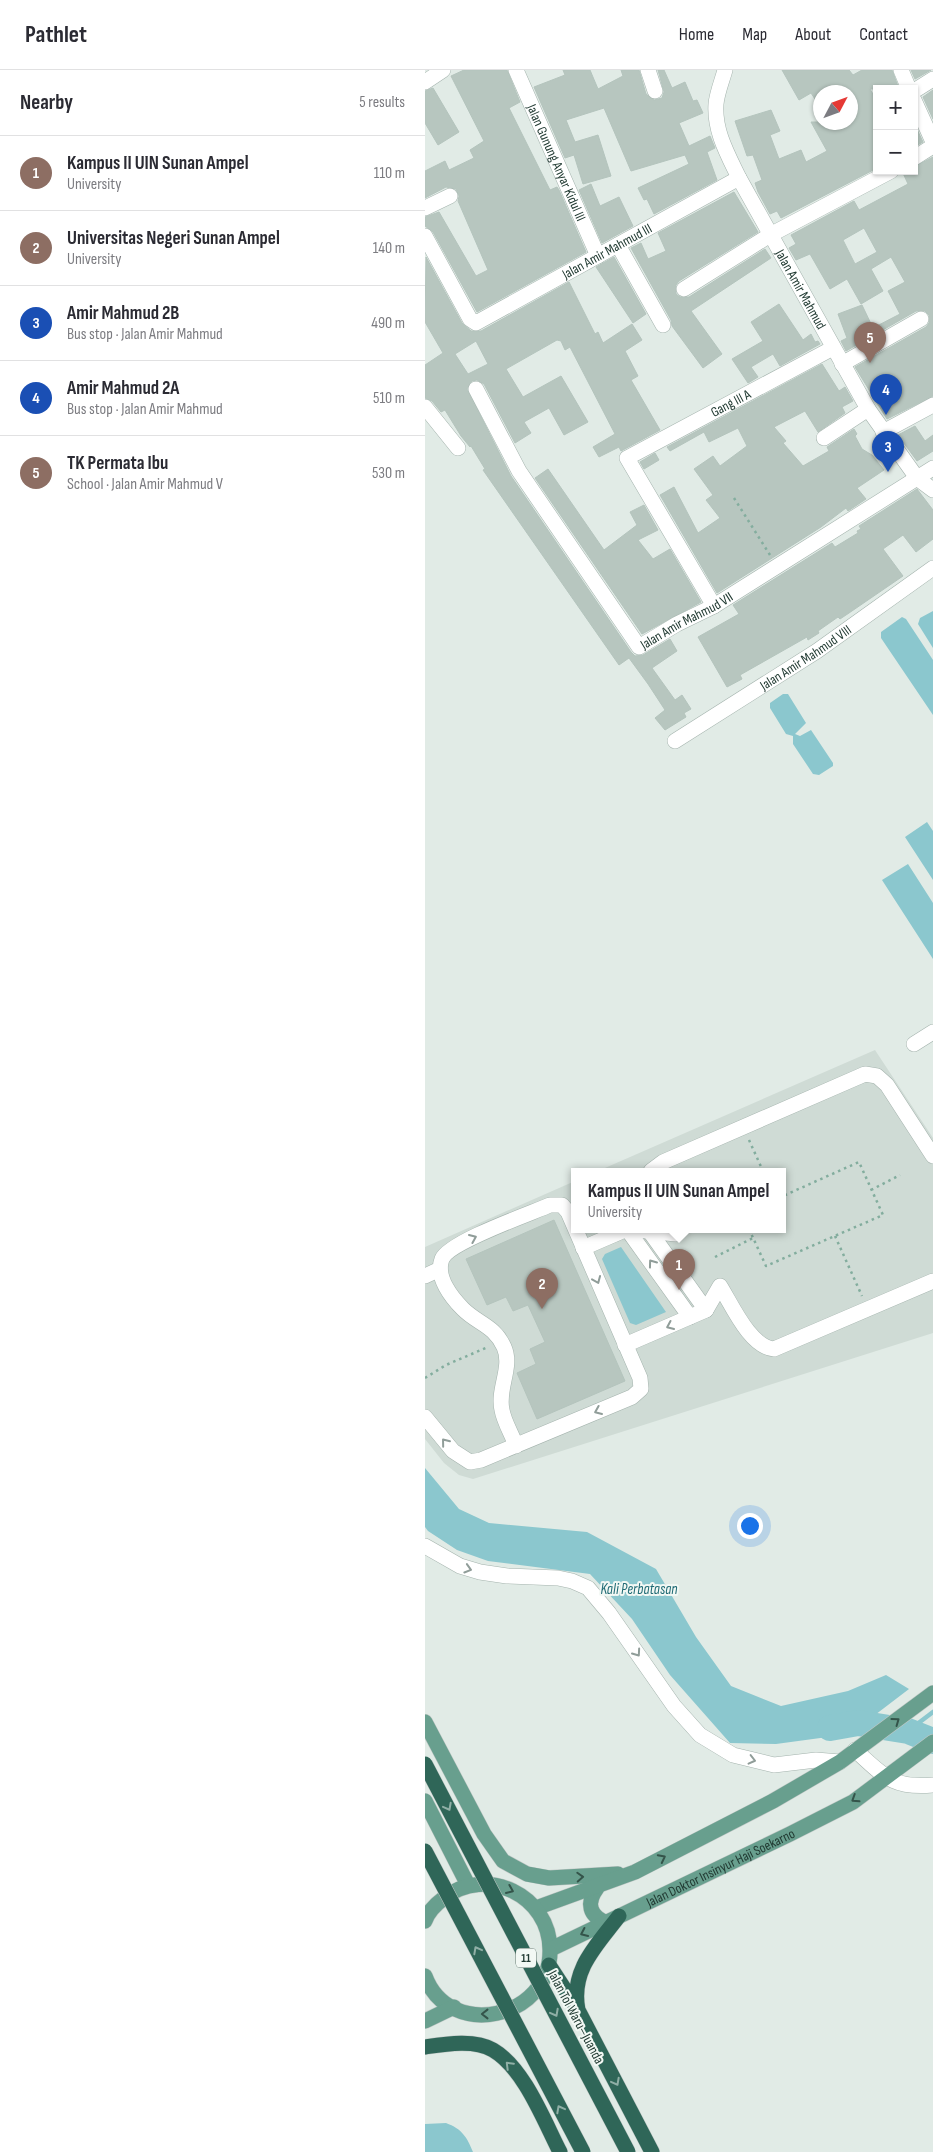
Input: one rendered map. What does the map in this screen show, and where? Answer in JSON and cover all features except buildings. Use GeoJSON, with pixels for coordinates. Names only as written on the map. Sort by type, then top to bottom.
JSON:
{"type":"FeatureCollection","features":[{"type":"Feature","properties":{"kind":"highway","name":"Jalan Tol Waru–Juanda"},"geometry":{"type":"LineString","coordinates":[[425,1764],[628,2152]]}},
{"type":"Feature","properties":{"kind":"highway"},"geometry":{"type":"LineString","coordinates":[[425,1851],[583,2152]]}},
{"type":"Feature","properties":{"kind":"highway"},"geometry":{"type":"LineString","coordinates":[[578,2010],[576,1997],[577,1980],[586,1959],[613,1919]]}},
{"type":"Feature","properties":{"kind":"highway"},"geometry":{"type":"LineString","coordinates":[[549,1965],[578,2010],[652,2152]]}},
{"type":"Feature","properties":{"kind":"highway"},"geometry":{"type":"LineString","coordinates":[[425,2047],[469,2044],[493,2050],[513,2068],[560,2152]]}},
{"type":"Feature","properties":{"kind":"main road"},"geometry":{"type":"LineString","coordinates":[[536,1908],[597,1888],[635,1872],[773,1801],[841,1762],[931,1695]]}},
{"type":"Feature","properties":{"kind":"main road"},"geometry":{"type":"LineString","coordinates":[[425,1722],[484,1834],[503,1861],[527,1874],[549,1878],[635,1872]]}},
{"type":"Feature","properties":{"kind":"main road","name":"Jalan Doktor Insinyur Haji Soekarno"},"geometry":{"type":"LineString","coordinates":[[551,1949],[853,1802],[933,1742]]}},
{"type":"Feature","properties":{"kind":"main road"},"geometry":{"type":"LineString","coordinates":[[425,1801],[468,1885]]}},
{"type":"Feature","properties":{"kind":"main road"},"geometry":{"type":"LineString","coordinates":[[425,1921],[437,1903],[451,1892],[468,1885],[498,1885],[525,1898],[536,1908],[547,1928],[551,1949],[549,1965],[543,1981],[533,1995],[519,2006],[504,2013],[470,2014],[454,2007],[438,1996],[425,1976]]}},
{"type":"Feature","properties":{"kind":"main road"},"geometry":{"type":"LineString","coordinates":[[597,1888],[589,1902],[590,1908],[595,1916],[613,1919]]}},
{"type":"Feature","properties":{"kind":"main road"},"geometry":{"type":"LineString","coordinates":[[425,2021],[454,2007]]}},
{"type":"Feature","properties":{"kind":"street"},"geometry":{"type":"LineString","coordinates":[[425,82],[443,70]]}},
{"type":"Feature","properties":{"kind":"street","name":"Jalan Gunung Anyar Kidul III"},"geometry":{"type":"LineString","coordinates":[[516,70],[598,256]]}},
{"type":"Feature","properties":{"kind":"street"},"geometry":{"type":"LineString","coordinates":[[648,70],[655,91]]}},
{"type":"Feature","properties":{"kind":"street","name":"Jalan Amir Mahmud"},"geometry":{"type":"LineString","coordinates":[[725,70],[716,103],[716,114],[721,138],[739,178],[868,409],[917,478],[933,490]]}},
{"type":"Feature","properties":{"kind":"street"},"geometry":{"type":"LineString","coordinates":[[901,70],[907,85]]}},
{"type":"Feature","properties":{"kind":"street"},"geometry":{"type":"LineString","coordinates":[[918,88],[933,79]]}},
{"type":"Feature","properties":{"kind":"street"},"geometry":{"type":"LineString","coordinates":[[918,109],[933,142]]}},
{"type":"Feature","properties":{"kind":"street"},"geometry":{"type":"LineString","coordinates":[[918,155],[933,146]]}},
{"type":"Feature","properties":{"kind":"street"},"geometry":{"type":"LineString","coordinates":[[684,289],[770,235],[883,175]]}},
{"type":"Feature","properties":{"kind":"street","name":"Jalan Amir Mahmud III"},"geometry":{"type":"LineString","coordinates":[[425,236],[470,319],[476,323],[739,178]]}},
{"type":"Feature","properties":{"kind":"street"},"geometry":{"type":"LineString","coordinates":[[425,208],[451,196]]}},
{"type":"Feature","properties":{"kind":"street"},"geometry":{"type":"LineString","coordinates":[[618,245],[663,325]]}},
{"type":"Feature","properties":{"kind":"street"},"geometry":{"type":"LineString","coordinates":[[842,364],[921,319]]}},
{"type":"Feature","properties":{"kind":"street","name":"Gang III A"},"geometry":{"type":"LineString","coordinates":[[714,606],[627,458],[833,348]]}},
{"type":"Feature","properties":{"kind":"street","name":"Jalan Amir Mahmud VII"},"geometry":{"type":"LineString","coordinates":[[476,389],[519,471],[639,647],[677,624],[714,606],[933,468]]}},
{"type":"Feature","properties":{"kind":"street"},"geometry":{"type":"LineString","coordinates":[[883,432],[933,405]]}},
{"type":"Feature","properties":{"kind":"street"},"geometry":{"type":"LineString","coordinates":[[425,407],[458,448]]}},
{"type":"Feature","properties":{"kind":"street"},"geometry":{"type":"LineString","coordinates":[[824,438],[868,409]]}},
{"type":"Feature","properties":{"kind":"street","name":"Jalan Amir Mahmud VIII"},"geometry":{"type":"LineString","coordinates":[[675,741],[817,651],[933,568]]}},
{"type":"Feature","properties":{"kind":"street"},"geometry":{"type":"LineString","coordinates":[[914,1044],[933,1032]]}},
{"type":"Feature","properties":{"kind":"street"},"geometry":{"type":"LineString","coordinates":[[655,1168],[663,1162],[865,1074],[877,1076],[887,1085],[933,1156]]}},
{"type":"Feature","properties":{"kind":"street"},"geometry":{"type":"LineString","coordinates":[[516,1446],[502,1410],[501,1389],[507,1367],[505,1348],[494,1330],[467,1314],[449,1295],[440,1269],[442,1258],[454,1246],[549,1205],[562,1204],[571,1219]]}},
{"type":"Feature","properties":{"kind":"street"},"geometry":{"type":"LineString","coordinates":[[425,1417],[453,1451],[469,1462],[481,1460],[632,1397],[641,1389],[625,1345],[577,1233]]}},
{"type":"Feature","properties":{"kind":"street"},"geometry":{"type":"LineString","coordinates":[[583,1248],[620,1233]]}},
{"type":"Feature","properties":{"kind":"street"},"geometry":{"type":"LineString","coordinates":[[629,1233],[690,1317]]}},
{"type":"Feature","properties":{"kind":"street"},"geometry":{"type":"LineString","coordinates":[[651,1233],[706,1310]]}},
{"type":"Feature","properties":{"kind":"street"},"geometry":{"type":"LineString","coordinates":[[425,1276],[440,1269]]}},
{"type":"Feature","properties":{"kind":"street"},"geometry":{"type":"LineString","coordinates":[[625,1345],[706,1310],[720,1286],[755,1342],[765,1348],[774,1349],[933,1281]]}},
{"type":"Feature","properties":{"kind":"street"},"geometry":{"type":"LineString","coordinates":[[425,1546],[460,1566],[480,1572],[507,1576],[572,1580],[588,1588],[609,1612],[674,1706],[700,1735],[733,1755],[774,1765],[815,1760],[841,1762]]}},
{"type":"Feature","properties":{"kind":"street"},"geometry":{"type":"LineString","coordinates":[[859,1748],[900,1783],[933,1785]]}},
{"type":"Feature","properties":{"kind":"path"},"geometry":{"type":"LineString","coordinates":[[734,498],[777,566]]}},
{"type":"Feature","properties":{"kind":"path"},"geometry":{"type":"LineString","coordinates":[[743,1127],[762,1168]]}},
{"type":"Feature","properties":{"kind":"path"},"geometry":{"type":"LineString","coordinates":[[751,1233],[765,1266],[883,1215],[859,1162],[786,1195]]}},
{"type":"Feature","properties":{"kind":"path"},"geometry":{"type":"LineString","coordinates":[[871,1190],[900,1175]]}},
{"type":"Feature","properties":{"kind":"path"},"geometry":{"type":"LineString","coordinates":[[835,1236],[867,1309]]}},
{"type":"Feature","properties":{"kind":"path"},"geometry":{"type":"LineString","coordinates":[[715,1257],[753,1238]]}},
{"type":"Feature","properties":{"kind":"path"},"geometry":{"type":"LineString","coordinates":[[425,1378],[446,1364],[501,1341]]}},
{"type":"Feature","properties":{"kind":"shaded area"},"geometry":{"type":"Polygon","coordinates":[[[875,1050],[933,1138],[933,1333],[473,1479],[459,1475],[444,1463],[425,1439],[425,1247],[571,1183],[571,1233],[786,1233],[786,1168],[605,1168],[875,1050]]]}},
{"type":"Feature","properties":{"kind":"water"},"geometry":{"type":"Polygon","coordinates":[[[933,611],[933,648],[918,624],[920,618],[933,611]]]}},
{"type":"Feature","properties":{"kind":"water"},"geometry":{"type":"Polygon","coordinates":[[[902,617],[906,619],[933,660],[933,715],[881,638],[881,632],[902,617]]]}},
{"type":"Feature","properties":{"kind":"water"},"geometry":{"type":"Polygon","coordinates":[[[783,694],[788,694],[806,723],[795,734],[800,736],[811,730],[833,763],[833,766],[819,775],[813,774],[793,744],[793,736],[786,734],[770,708],[770,703],[783,694]]]}},
{"type":"Feature","properties":{"kind":"water"},"geometry":{"type":"Polygon","coordinates":[[[927,822],[933,831],[933,880],[905,837],[927,822]]]}},
{"type":"Feature","properties":{"kind":"water"},"geometry":{"type":"Polygon","coordinates":[[[908,864],[933,903],[933,959],[882,880],[908,864]]]}},
{"type":"Feature","properties":{"kind":"water"},"geometry":{"type":"Polygon","coordinates":[[[621,1247],[666,1312],[636,1325],[630,1323],[602,1259],[605,1254],[621,1247]]]}},
{"type":"Feature","properties":{"kind":"water","name":"Kali Perbatasan"},"geometry":{"type":"Polygon","coordinates":[[[425,1468],[459,1509],[489,1523],[587,1532],[656,1569],[696,1637],[731,1686],[781,1706],[848,1691],[886,1675],[909,1689],[850,1734],[776,1744],[730,1743],[670,1675],[632,1619],[590,1574],[488,1561],[457,1550],[428,1531],[425,1527],[425,1468]]]}},
{"type":"Feature","properties":{"kind":"water"},"geometry":{"type":"Polygon","coordinates":[[[446,2123],[463,2134],[473,2152],[425,2152],[425,2124],[446,2123]]]}},
{"type":"Feature","properties":{"kind":"waterway"},"geometry":{"type":"LineString","coordinates":[[908,1731],[933,1712]]}},
{"type":"Feature","properties":{"kind":"waterway","name":"Kali Perbatasan"},"geometry":{"type":"LineString","coordinates":[[830,1728],[858,1723],[908,1731],[933,1741]]}},
{"type":"Feature","properties":{"kind":"place","name":"TK Permata Ibu"},"geometry":{"type":"Point","coordinates":[870,363]}},
{"type":"Feature","properties":{"kind":"place","name":"Amir Mahmud 2A"},"geometry":{"type":"Point","coordinates":[886,415]}},
{"type":"Feature","properties":{"kind":"place","name":"Amir Mahmud 2B"},"geometry":{"type":"Point","coordinates":[888,472]}},
{"type":"Feature","properties":{"kind":"place","name":"Kampus II UIN Sunan Ampel"},"geometry":{"type":"Point","coordinates":[679,1290]}},
{"type":"Feature","properties":{"kind":"place","name":"Universitas Negeri Sunan Ampel"},"geometry":{"type":"Point","coordinates":[542,1309]}}]}
